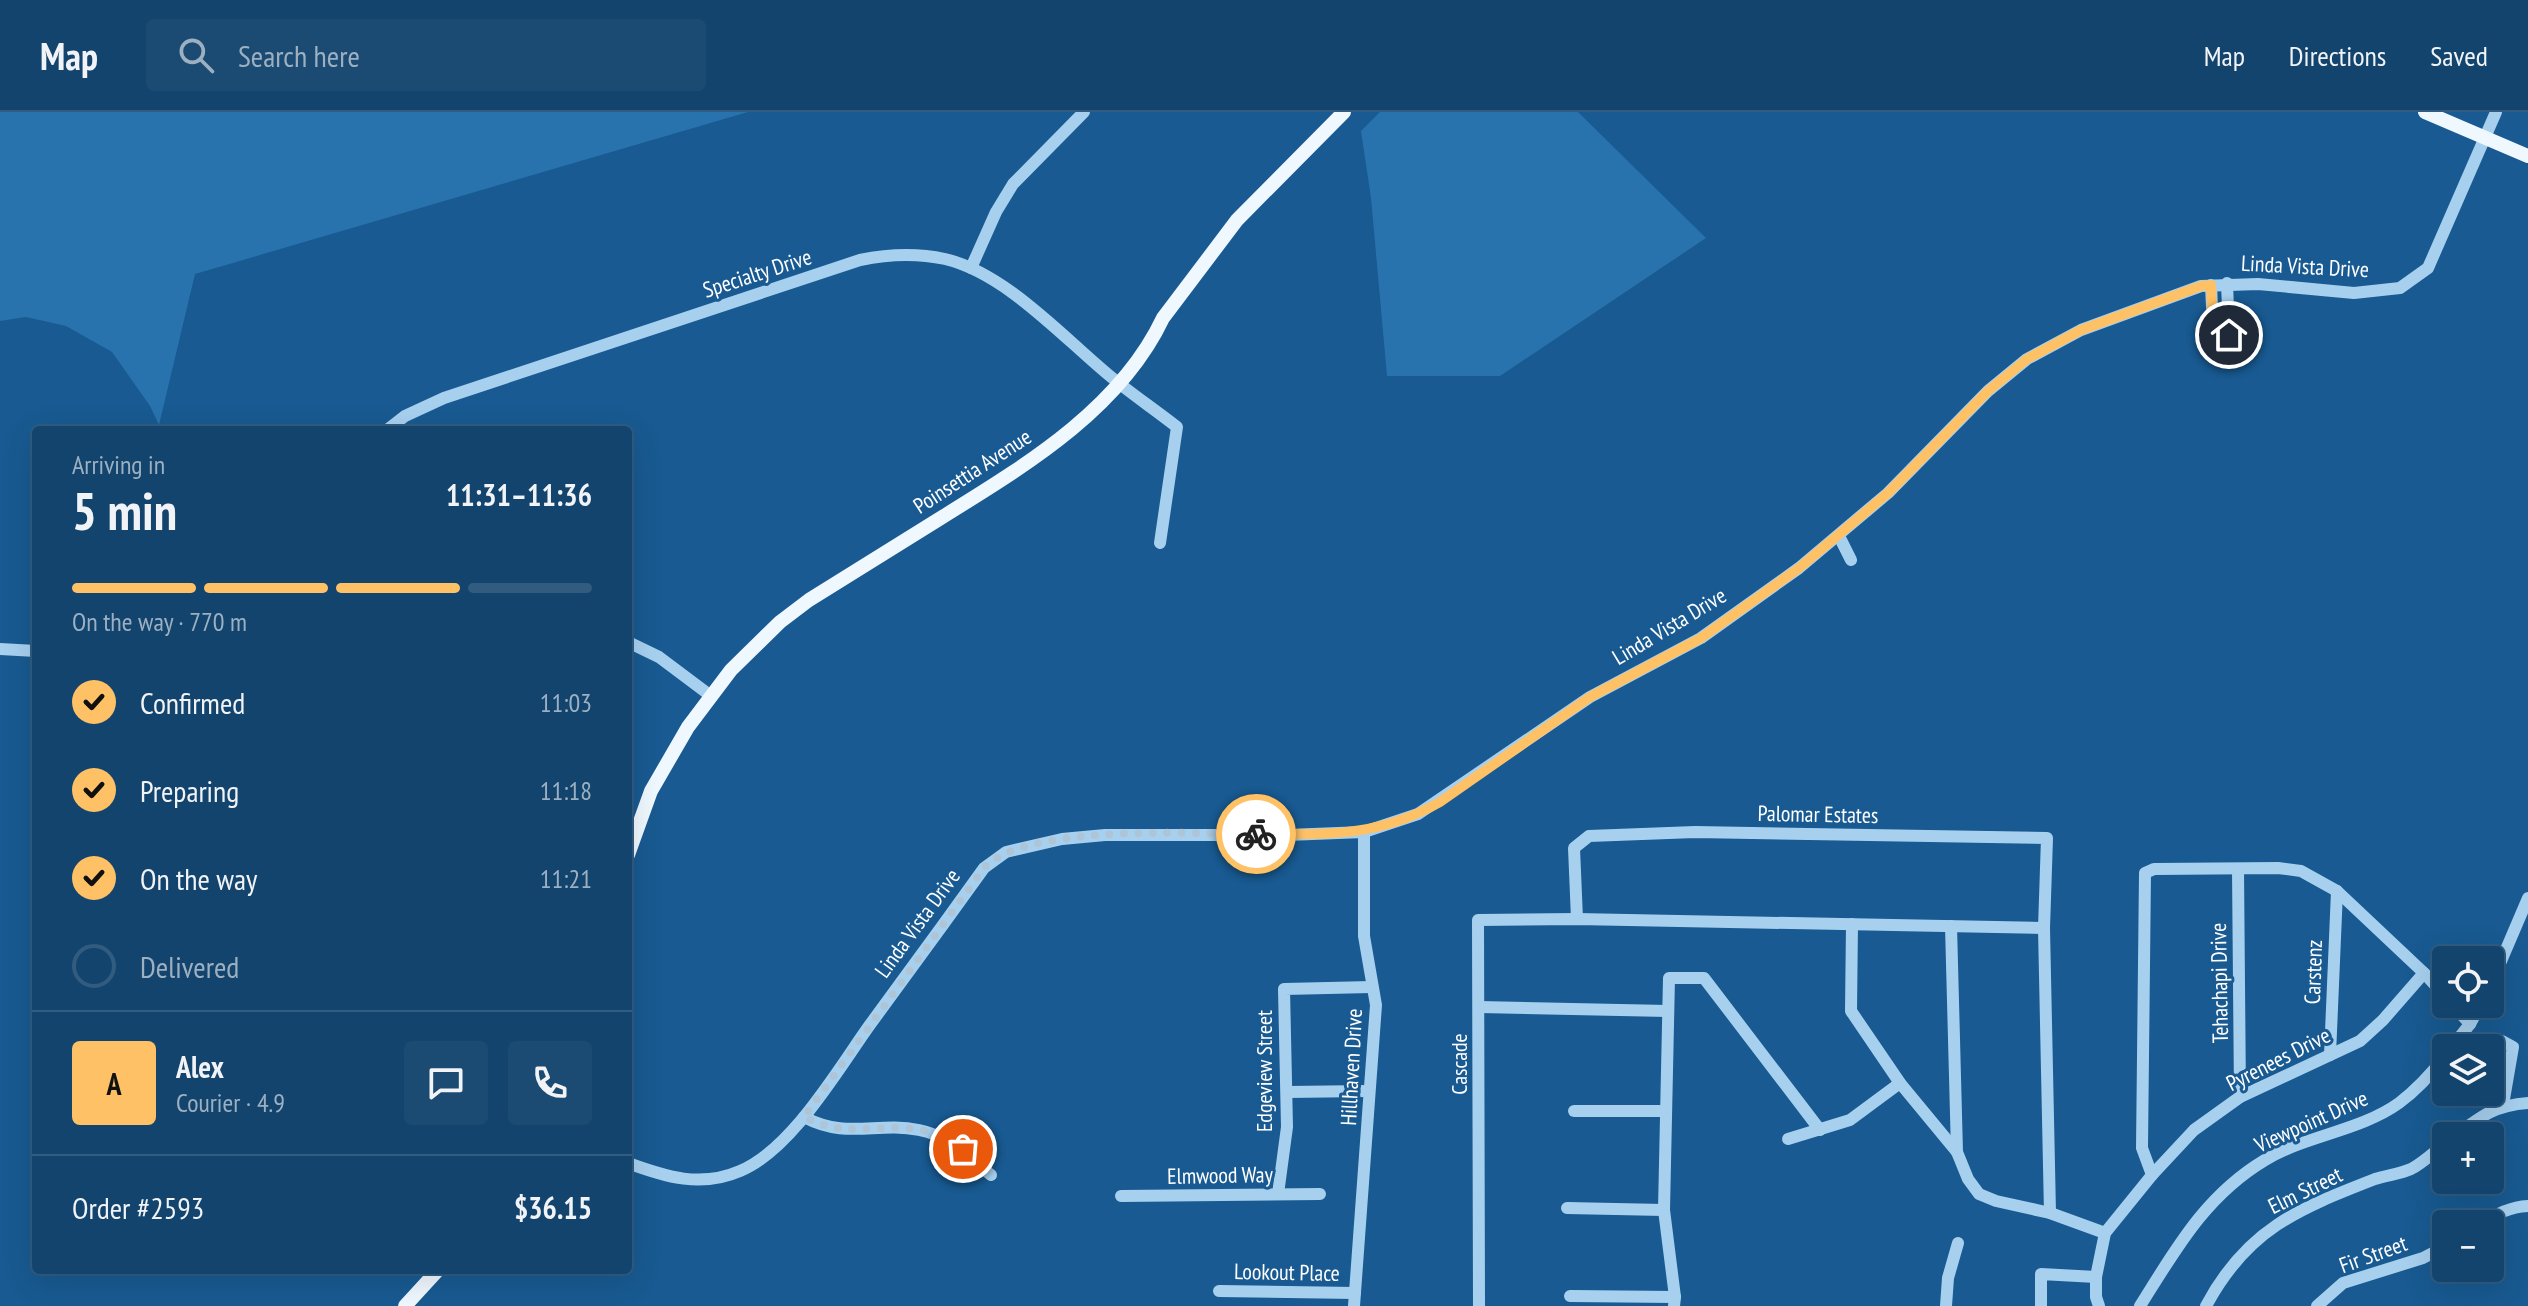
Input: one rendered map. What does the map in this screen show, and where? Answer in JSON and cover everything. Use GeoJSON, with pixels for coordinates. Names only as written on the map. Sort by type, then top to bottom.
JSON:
{"type":"FeatureCollection","features":[{"type":"Feature","properties":{"kind":"main road","name":"Poinsettia Avenue"},"geometry":{"type":"LineString","coordinates":[[632,844],[651,791],[688,727],[731,670],[780,622],[809,600],[1024,466],[1089,412],[1132,367],[1163,318],[1237,220],[1344,112]]}},
{"type":"Feature","properties":{"kind":"main road"},"geometry":{"type":"LineString","coordinates":[[2425,112],[2528,156]]}},
{"type":"Feature","properties":{"kind":"main road"},"geometry":{"type":"LineString","coordinates":[[405,1306],[434,1274]]}},
{"type":"Feature","properties":{"kind":"street"},"geometry":{"type":"LineString","coordinates":[[971,268],[996,212],[1013,184],[1084,112]]}},
{"type":"Feature","properties":{"kind":"street","name":"Linda Vista Drive"},"geometry":{"type":"LineString","coordinates":[[632,1165],[665,1177],[694,1181],[742,1171],[764,1158],[804,1117],[984,868],[992,859],[1006,852],[1046,842],[1105,835],[1364,832],[1418,814],[1440,802],[1590,697],[1701,638],[1799,568],[1888,493],[1988,391],[2027,359],[2081,330],[2211,285],[2227,283],[2354,293],[2400,288],[2428,268],[2496,112]]}},
{"type":"Feature","properties":{"kind":"street","name":"Specialty Drive"},"geometry":{"type":"LineString","coordinates":[[392,426],[405,416],[444,398],[860,260],[886,255],[916,255],[971,268],[1010,291],[1118,383],[1177,427],[1160,543]]}},
{"type":"Feature","properties":{"kind":"street"},"geometry":{"type":"LineString","coordinates":[[2211,285],[2213,329],[2220,348],[2229,335],[2227,283]]}},
{"type":"Feature","properties":{"kind":"street"},"geometry":{"type":"LineString","coordinates":[[1839,536],[1851,560]]}},
{"type":"Feature","properties":{"kind":"street"},"geometry":{"type":"LineString","coordinates":[[632,644],[659,657],[711,696]]}},
{"type":"Feature","properties":{"kind":"street"},"geometry":{"type":"LineString","coordinates":[[0,649],[32,651]]}},
{"type":"Feature","properties":{"kind":"street","name":"Hillhaven Drive"},"geometry":{"type":"LineString","coordinates":[[1354,1299],[1376,1005],[1364,936],[1364,832]]}},
{"type":"Feature","properties":{"kind":"street","name":"Palomar Estates"},"geometry":{"type":"LineString","coordinates":[[1577,919],[1574,848],[1589,836],[1695,832],[2047,838],[2044,928]]}},
{"type":"Feature","properties":{"kind":"street"},"geometry":{"type":"LineString","coordinates":[[2152,1175],[2142,1148],[2145,873],[2154,869],[2278,868],[2301,871],[2337,891],[2432,982]]}},
{"type":"Feature","properties":{"kind":"street","name":"Tehachapi Drive"},"geometry":{"type":"LineString","coordinates":[[2238,869],[2240,1097]]}},
{"type":"Feature","properties":{"kind":"street","name":"Carstenz"},"geometry":{"type":"LineString","coordinates":[[2330,1055],[2337,891]]}},
{"type":"Feature","properties":{"kind":"street"},"geometry":{"type":"LineString","coordinates":[[2504,958],[2528,898]]}},
{"type":"Feature","properties":{"kind":"street"},"geometry":{"type":"LineString","coordinates":[[1577,919],[2044,928],[2050,1213]]}},
{"type":"Feature","properties":{"kind":"street","name":"Cascade"},"geometry":{"type":"LineString","coordinates":[[1479,1306],[1478,920],[1577,919]]}},
{"type":"Feature","properties":{"kind":"street"},"geometry":{"type":"LineString","coordinates":[[1852,924],[1851,1011],[1900,1083],[1957,1152],[1968,1179],[1979,1194],[2050,1213],[2105,1233]]}},
{"type":"Feature","properties":{"kind":"street"},"geometry":{"type":"LineString","coordinates":[[1951,926],[1957,1152]]}},
{"type":"Feature","properties":{"kind":"street","name":"Pyrenees Drive"},"geometry":{"type":"LineString","coordinates":[[2099,1306],[2096,1277],[2105,1233],[2194,1130],[2240,1097],[2360,1041],[2424,973]]}},
{"type":"Feature","properties":{"kind":"street"},"geometry":{"type":"LineString","coordinates":[[1570,1296],[1674,1301],[1664,1210],[1669,978],[1704,978],[1820,1130]]}},
{"type":"Feature","properties":{"kind":"street","name":"Edgeview Street"},"geometry":{"type":"LineString","coordinates":[[1278,1194],[1287,1127],[1284,989],[1372,987]]}},
{"type":"Feature","properties":{"kind":"street"},"geometry":{"type":"LineString","coordinates":[[1479,1007],[1668,1011]]}},
{"type":"Feature","properties":{"kind":"street"},"geometry":{"type":"LineString","coordinates":[[2465,1018],[2470,1024]]}},
{"type":"Feature","properties":{"kind":"street"},"geometry":{"type":"LineString","coordinates":[[2462,1034],[2473,1018]]}},
{"type":"Feature","properties":{"kind":"street"},"geometry":{"type":"LineString","coordinates":[[2504,1042],[2513,1047],[2504,1099]]}},
{"type":"Feature","properties":{"kind":"street","name":"Viewpoint Drive"},"geometry":{"type":"LineString","coordinates":[[2140,1306],[2199,1216],[2230,1185],[2266,1159],[2364,1121],[2398,1104],[2432,1073]]}},
{"type":"Feature","properties":{"kind":"street"},"geometry":{"type":"LineString","coordinates":[[1788,1139],[1850,1120],[1900,1083]]}},
{"type":"Feature","properties":{"kind":"street"},"geometry":{"type":"LineString","coordinates":[[1287,1092],[1368,1091]]}},
{"type":"Feature","properties":{"kind":"street"},"geometry":{"type":"LineString","coordinates":[[2504,1105],[2528,1103]]}},
{"type":"Feature","properties":{"kind":"street"},"geometry":{"type":"LineString","coordinates":[[2473,1122],[2501,1106]]}},
{"type":"Feature","properties":{"kind":"street"},"geometry":{"type":"LineString","coordinates":[[1574,1111],[1666,1111]]}},
{"type":"Feature","properties":{"kind":"street"},"geometry":{"type":"LineString","coordinates":[[804,1117],[836,1130],[917,1129],[963,1149],[991,1175]]}},
{"type":"Feature","properties":{"kind":"street","name":"Elm Street"},"geometry":{"type":"LineString","coordinates":[[2206,1306],[2232,1262],[2256,1239],[2290,1216],[2378,1178],[2412,1169],[2432,1154]]}},
{"type":"Feature","properties":{"kind":"street","name":"Elmwood Way"},"geometry":{"type":"LineString","coordinates":[[1121,1196],[1320,1194]]}},
{"type":"Feature","properties":{"kind":"street"},"geometry":{"type":"LineString","coordinates":[[2504,1211],[2528,1206]]}},
{"type":"Feature","properties":{"kind":"street"},"geometry":{"type":"LineString","coordinates":[[1567,1208],[1664,1210]]}},
{"type":"Feature","properties":{"kind":"street"},"geometry":{"type":"LineString","coordinates":[[1946,1306],[1948,1278],[1958,1243]]}},
{"type":"Feature","properties":{"kind":"street","name":"Fir Street"},"geometry":{"type":"LineString","coordinates":[[2317,1306],[2343,1283],[2432,1253]]}},
{"type":"Feature","properties":{"kind":"street"},"geometry":{"type":"LineString","coordinates":[[2041,1306],[2041,1274],[2096,1277]]}},
{"type":"Feature","properties":{"kind":"street","name":"Lookout Place"},"geometry":{"type":"LineString","coordinates":[[1219,1291],[1354,1299]]}},
{"type":"Feature","properties":{"kind":"shaded area"},"geometry":{"type":"Polygon","coordinates":[[[0,112],[748,112],[195,274],[159,425],[150,406],[112,352],[66,326],[26,317],[0,321],[0,112]]]}},
{"type":"Feature","properties":{"kind":"shaded area"},"geometry":{"type":"Polygon","coordinates":[[[1380,112],[1578,112],[1706,238],[1500,376],[1387,376],[1371,198],[1361,131],[1380,112]]]}},
{"type":"Feature","properties":{"kind":"way so far"},"geometry":{"type":"LineString","coordinates":[[963,1149],[917,1129],[836,1130],[804,1117],[992,859],[1006,852],[1062,839],[1105,835],[1256,834]]}},
{"type":"Feature","properties":{"kind":"route"},"geometry":{"type":"LineString","coordinates":[[1256,834],[1364,832],[1403,820],[1440,802],[1590,697],[1701,638],[1799,568],[1888,493],[1988,391],[2027,359],[2081,330],[2211,285],[2213,329],[2220,348],[2229,335]]}}]}
